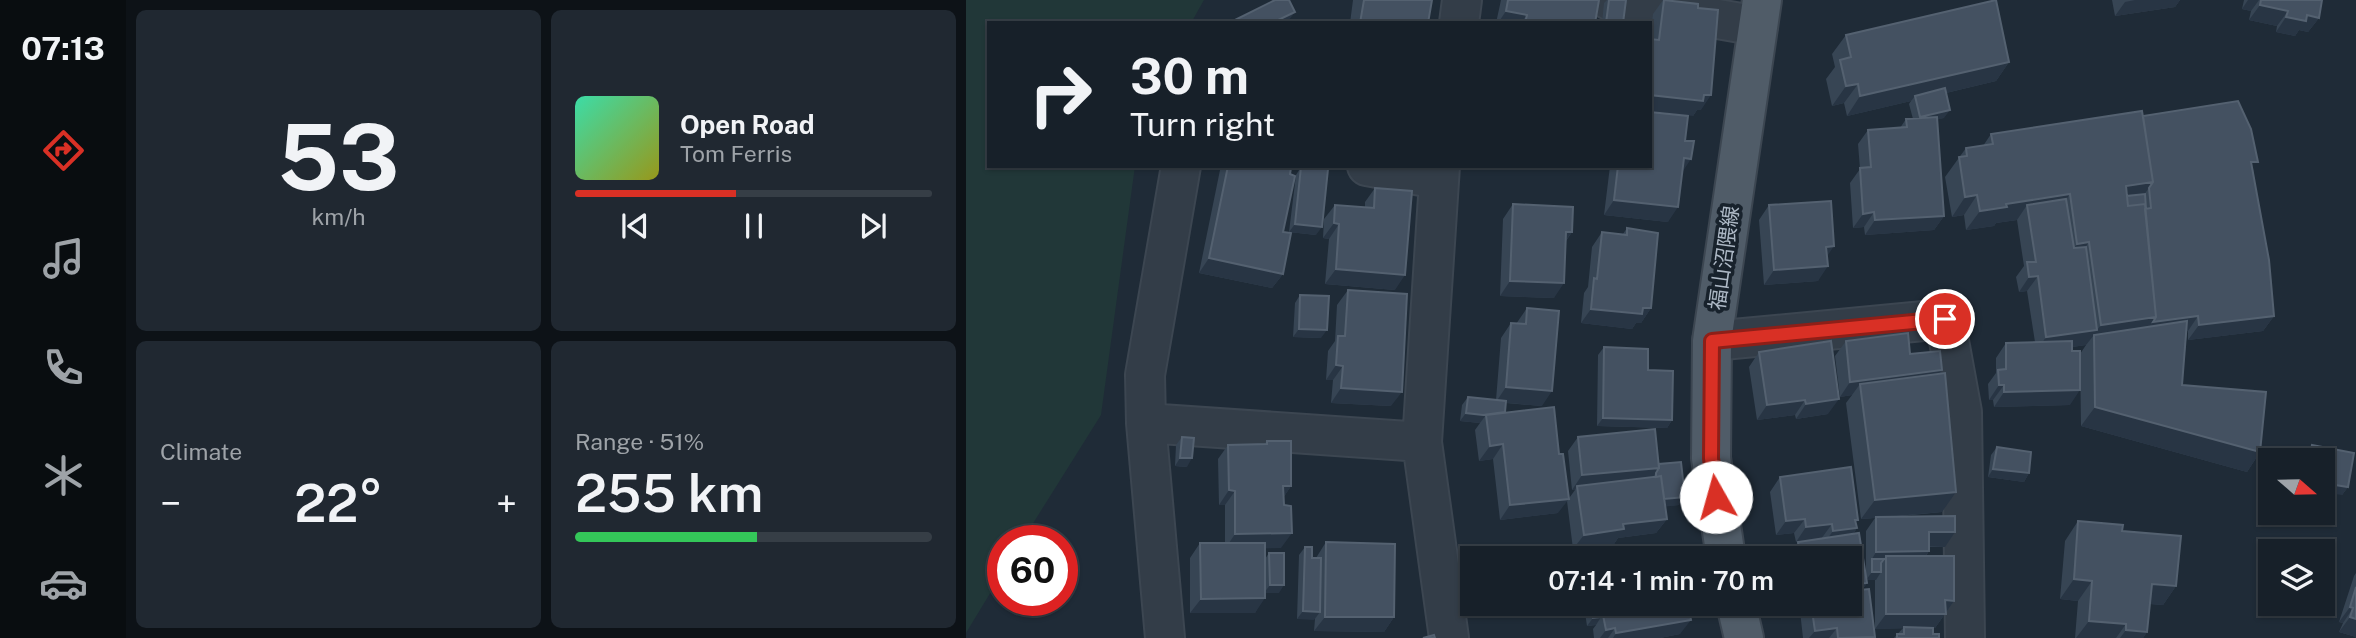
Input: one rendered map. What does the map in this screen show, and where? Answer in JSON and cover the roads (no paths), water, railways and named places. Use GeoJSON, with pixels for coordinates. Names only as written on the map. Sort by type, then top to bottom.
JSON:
{"type":"FeatureCollection","features":[{"type":"Feature","properties":{"kind":"main road","name":"福山沼隈線"},"geometry":{"type":"LineString","coordinates":[[1725,546],[1711,458],[1712,341],[1760,13]]}},
{"type":"Feature","properties":{"kind":"main road"},"geometry":{"type":"LineString","coordinates":[[1739,616],[1744,638]]}},
{"type":"Feature","properties":{"kind":"street"},"geometry":{"type":"LineString","coordinates":[[1459,21],[1462,0]]}},
{"type":"Feature","properties":{"kind":"street"},"geometry":{"type":"LineString","coordinates":[[1609,0],[1760,13]]}},
{"type":"Feature","properties":{"kind":"street"},"geometry":{"type":"LineString","coordinates":[[1165,638],[1146,423],[1145,375],[1181,168]]}},
{"type":"Feature","properties":{"kind":"street"},"geometry":{"type":"LineString","coordinates":[[1391,168],[1439,172],[1422,442],[1449,638]]}},
{"type":"Feature","properties":{"kind":"street"},"geometry":{"type":"LineString","coordinates":[[1712,341],[1945,319],[1962,412],[1965,638]]}},
{"type":"Feature","properties":{"kind":"street"},"geometry":{"type":"LineString","coordinates":[[1146,423],[1422,442]]}}]}
